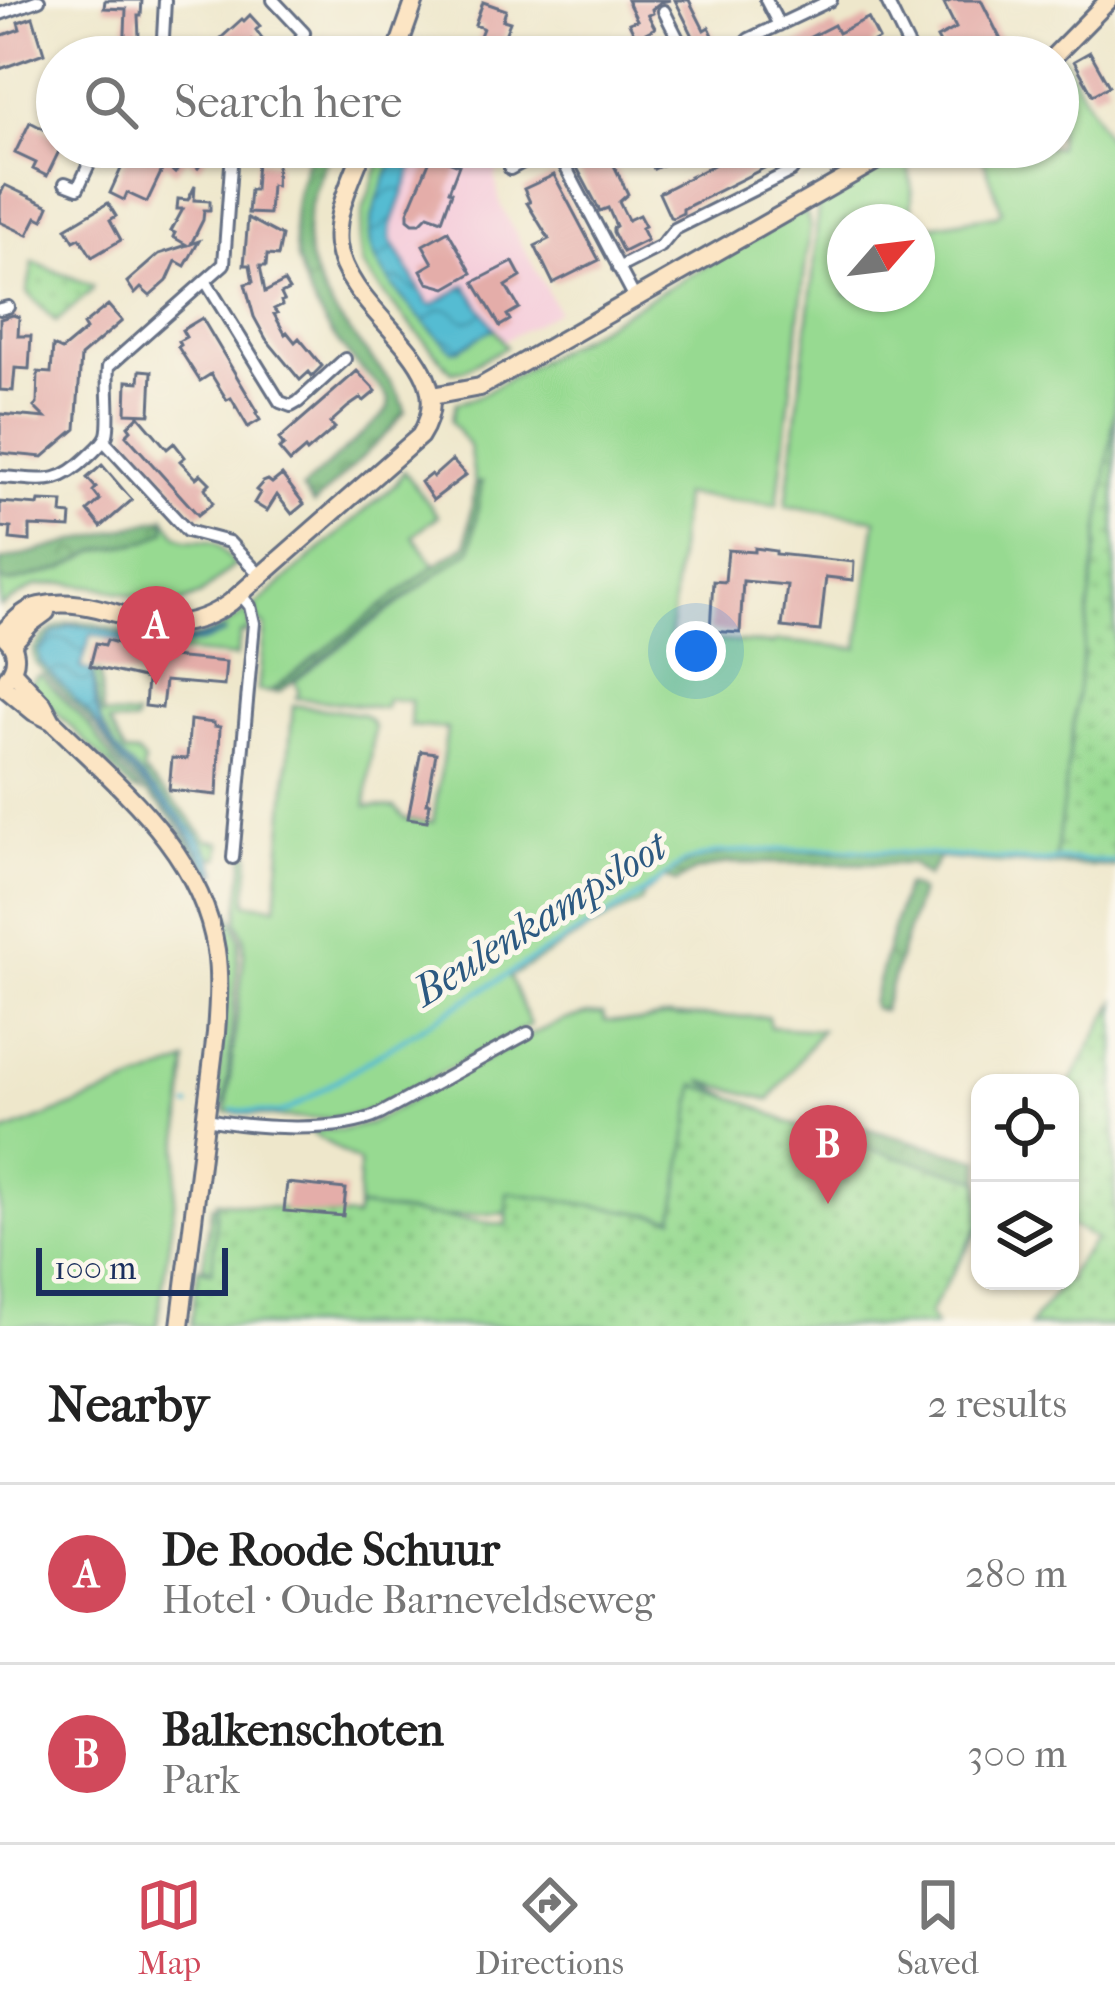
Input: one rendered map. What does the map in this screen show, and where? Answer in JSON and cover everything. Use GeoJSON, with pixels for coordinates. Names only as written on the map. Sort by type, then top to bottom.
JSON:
{"type":"FeatureCollection","features":[{"type":"Feature","properties":{"kind":"street"},"geometry":{"type":"LineString","coordinates":[[0,14],[38,0]]}},
{"type":"Feature","properties":{"kind":"street"},"geometry":{"type":"LineString","coordinates":[[163,36],[164,0]]}},
{"type":"Feature","properties":{"kind":"street"},"geometry":{"type":"LineString","coordinates":[[273,0],[302,36]]}},
{"type":"Feature","properties":{"kind":"street"},"geometry":{"type":"LineString","coordinates":[[402,36],[415,0]]}},
{"type":"Feature","properties":{"kind":"street"},"geometry":{"type":"LineString","coordinates":[[766,0],[779,25]]}},
{"type":"Feature","properties":{"kind":"street"},"geometry":{"type":"LineString","coordinates":[[755,36],[831,0]]}},
{"type":"Feature","properties":{"kind":"street"},"geometry":{"type":"LineString","coordinates":[[886,0],[904,36]]}},
{"type":"Feature","properties":{"kind":"street"},"geometry":{"type":"LineString","coordinates":[[1074,36],[1109,0]]}},
{"type":"Feature","properties":{"kind":"street"},"geometry":{"type":"LineString","coordinates":[[664,11],[676,36]]}},
{"type":"Feature","properties":{"kind":"street"},"geometry":{"type":"LineString","coordinates":[[64,183],[77,188],[87,168]]}},
{"type":"Feature","properties":{"kind":"street"},"geometry":{"type":"LineString","coordinates":[[230,168],[224,265],[108,368],[106,436],[187,531],[229,542],[261,576]]}},
{"type":"Feature","properties":{"kind":"street"},"geometry":{"type":"LineString","coordinates":[[180,1326],[219,985],[213,930],[200,892],[159,828],[52,721],[44,704],[4,679],[16,655],[4,637],[53,606],[79,604],[148,623],[183,624],[221,609],[419,436],[431,413],[432,397],[420,366],[354,288],[341,260],[338,224],[357,168]]}},
{"type":"Feature","properties":{"kind":"street"},"geometry":{"type":"LineString","coordinates":[[563,168],[634,298]]}},
{"type":"Feature","properties":{"kind":"street"},"geometry":{"type":"LineString","coordinates":[[618,268],[661,246],[675,229],[793,168]]}},
{"type":"Feature","properties":{"kind":"street"},"geometry":{"type":"LineString","coordinates":[[432,397],[480,387],[863,168]]}},
{"type":"Feature","properties":{"kind":"street"},"geometry":{"type":"LineString","coordinates":[[206,282],[280,402],[290,406],[298,402],[345,359]]}},
{"type":"Feature","properties":{"kind":"street"},"geometry":{"type":"LineString","coordinates":[[0,477],[52,481],[69,475],[106,436]]}},
{"type":"Feature","properties":{"kind":"street"},"geometry":{"type":"LineString","coordinates":[[233,858],[254,623],[250,606],[240,594]]}},
{"type":"Feature","properties":{"kind":"street"},"geometry":{"type":"LineString","coordinates":[[207,1119],[305,1126],[357,1124],[528,1033]]}},
{"type":"Feature","properties":{"kind":"shaded area"},"geometry":{"type":"Polygon","coordinates":[[[409,168],[499,168],[495,178],[501,206],[558,311],[500,343],[467,288],[431,309],[422,302],[387,236],[409,168]]]}},
{"type":"Feature","properties":{"kind":"green space"},"geometry":{"type":"Polygon","coordinates":[[[1079,87],[1107,137],[1115,138],[1111,231],[1115,232],[1115,867],[857,851],[677,868],[644,894],[641,902],[510,977],[530,1025],[373,1109],[301,1118],[226,1112],[244,955],[244,937],[237,921],[245,853],[250,854],[246,903],[276,906],[293,705],[362,714],[369,719],[374,727],[366,806],[395,807],[405,819],[433,822],[447,729],[410,726],[411,701],[387,699],[385,708],[296,698],[295,681],[470,550],[480,483],[475,484],[469,446],[451,421],[456,403],[475,398],[802,211],[810,227],[777,505],[683,495],[670,638],[858,648],[876,519],[786,506],[818,201],[876,168],[909,168],[912,204],[827,204],[827,312],[935,312],[935,225],[1002,211],[987,168],[1079,168],[1079,87]]]}},
{"type":"Feature","properties":{"kind":"green space"},"geometry":{"type":"Polygon","coordinates":[[[305,168],[324,168],[307,230],[313,270],[332,307],[391,382],[405,411],[314,504],[302,489],[384,414],[389,399],[338,342],[302,275],[294,238],[305,168]]]}},
{"type":"Feature","properties":{"kind":"green space"},"geometry":{"type":"Polygon","coordinates":[[[378,168],[391,168],[372,223],[459,349],[494,328],[506,347],[452,372],[362,265],[363,211],[378,168]]]}},
{"type":"Feature","properties":{"kind":"green space"},"geometry":{"type":"Polygon","coordinates":[[[33,262],[93,286],[92,290],[56,322],[27,293],[33,262]]]}},
{"type":"Feature","properties":{"kind":"green space"},"geometry":{"type":"Polygon","coordinates":[[[1115,409],[1115,864],[1055,862],[1115,409]]]}},
{"type":"Feature","properties":{"kind":"green space"},"geometry":{"type":"Polygon","coordinates":[[[404,471],[438,516],[413,536],[435,565],[270,692],[258,691],[265,625],[259,623],[255,606],[396,484],[404,471]]]}},
{"type":"Feature","properties":{"kind":"green space"},"geometry":{"type":"Polygon","coordinates":[[[482,482],[471,550],[279,692],[270,692],[466,545],[475,484],[482,482]]]}},
{"type":"Feature","properties":{"kind":"green space"},"geometry":{"type":"Polygon","coordinates":[[[165,518],[177,535],[218,545],[235,565],[200,595],[165,604],[64,583],[35,586],[0,607],[0,578],[9,583],[62,569],[97,551],[148,541],[165,531],[165,518]]]}},
{"type":"Feature","properties":{"kind":"green space"},"geometry":{"type":"Polygon","coordinates":[[[165,518],[166,531],[148,541],[97,551],[62,569],[8,583],[0,578],[0,561],[165,518]]]}},
{"type":"Feature","properties":{"kind":"green space"},"geometry":{"type":"Polygon","coordinates":[[[246,612],[248,633],[241,633],[236,657],[115,642],[185,645],[225,631],[192,640],[161,642],[98,628],[40,662],[92,717],[123,763],[182,823],[212,876],[182,828],[119,764],[97,728],[35,663],[33,650],[46,635],[72,622],[173,640],[211,632],[246,612]]]}},
{"type":"Feature","properties":{"kind":"green space"},"geometry":{"type":"Polygon","coordinates":[[[93,672],[100,673],[103,715],[136,717],[135,723],[109,723],[125,753],[138,754],[144,761],[143,772],[207,840],[221,842],[220,858],[211,857],[183,818],[120,755],[100,721],[93,672]]]}},
{"type":"Feature","properties":{"kind":"green space"},"geometry":{"type":"Polygon","coordinates":[[[37,676],[94,731],[115,765],[141,792],[133,790],[29,684],[37,676]]]}},
{"type":"Feature","properties":{"kind":"green space"},"geometry":{"type":"Polygon","coordinates":[[[172,824],[211,878],[240,939],[221,1112],[215,1109],[225,1004],[223,952],[207,891],[172,824]]]}},
{"type":"Feature","properties":{"kind":"green space"},"geometry":{"type":"Polygon","coordinates":[[[739,851],[940,857],[927,877],[911,864],[728,863],[695,871],[676,882],[664,878],[690,862],[739,851]]]}},
{"type":"Feature","properties":{"kind":"green space"},"geometry":{"type":"Polygon","coordinates":[[[908,885],[920,891],[883,1011],[872,1003],[908,885]]]}},
{"type":"Feature","properties":{"kind":"green space"},"geometry":{"type":"Polygon","coordinates":[[[1115,1002],[1115,1326],[1029,1326],[1057,1290],[1079,1290],[1079,1261],[1095,1239],[1079,1230],[1079,1074],[1075,1074],[1115,1002]]]}},
{"type":"Feature","properties":{"kind":"green space"},"geometry":{"type":"Polygon","coordinates":[[[589,1014],[603,1014],[605,1021],[639,1022],[667,1016],[768,1017],[770,1027],[821,1030],[770,1100],[701,1081],[787,1126],[971,1180],[971,1243],[932,1306],[507,1275],[514,1192],[511,1213],[449,1216],[220,1277],[203,1266],[212,1205],[358,1217],[359,1162],[307,1130],[369,1124],[565,1020],[589,1014]]]}},
{"type":"Feature","properties":{"kind":"green space"},"geometry":{"type":"Polygon","coordinates":[[[187,1062],[157,1326],[0,1326],[0,1134],[187,1062]]]}},
{"type":"Feature","properties":{"kind":"green space"},"geometry":{"type":"Polygon","coordinates":[[[695,1085],[829,1138],[971,1177],[971,1239],[929,1314],[935,1326],[191,1326],[198,1268],[212,1272],[217,1201],[356,1217],[359,1207],[507,1225],[507,1192],[674,1218],[695,1085]]]}},
{"type":"Feature","properties":{"kind":"green space"},"geometry":{"type":"Polygon","coordinates":[[[850,1124],[971,1158],[971,1180],[844,1143],[850,1124]]]}},
{"type":"Feature","properties":{"kind":"water"},"geometry":{"type":"Polygon","coordinates":[[[390,168],[412,168],[391,227],[391,240],[428,304],[466,285],[494,328],[452,350],[415,313],[373,251],[370,237],[390,168]]]}},
{"type":"Feature","properties":{"kind":"water"},"geometry":{"type":"Polygon","coordinates":[[[72,625],[159,644],[226,632],[176,646],[142,645],[91,634],[81,668],[93,672],[97,713],[109,739],[193,830],[218,873],[214,874],[182,823],[123,763],[92,717],[40,662],[38,651],[54,633],[72,625]]]}},
{"type":"Feature","properties":{"kind":"building"},"geometry":{"type":"Polygon","coordinates":[[[105,0],[142,0],[139,36],[125,36],[126,9],[104,8],[105,0]]]}},
{"type":"Feature","properties":{"kind":"building"},"geometry":{"type":"Polygon","coordinates":[[[627,0],[670,0],[652,9],[648,15],[655,28],[640,36],[635,36],[629,23],[637,20],[627,0]]]}},
{"type":"Feature","properties":{"kind":"building"},"geometry":{"type":"Polygon","coordinates":[[[675,0],[689,0],[704,30],[709,27],[713,36],[693,36],[675,0]]]}},
{"type":"Feature","properties":{"kind":"building"},"geometry":{"type":"Polygon","coordinates":[[[981,0],[999,36],[941,36],[956,28],[944,4],[981,0]]]}},
{"type":"Feature","properties":{"kind":"building"},"geometry":{"type":"Polygon","coordinates":[[[483,2],[506,10],[503,20],[510,22],[505,36],[480,36],[483,28],[475,25],[483,2]]]}},
{"type":"Feature","properties":{"kind":"building"},"geometry":{"type":"Polygon","coordinates":[[[250,15],[260,26],[256,30],[260,36],[223,36],[242,19],[250,15]]]}},
{"type":"Feature","properties":{"kind":"building"},"geometry":{"type":"Polygon","coordinates":[[[33,17],[39,36],[36,56],[0,69],[0,36],[20,29],[18,22],[33,17]]]}},
{"type":"Feature","properties":{"kind":"building"},"geometry":{"type":"Polygon","coordinates":[[[868,18],[877,36],[812,36],[834,25],[838,33],[868,18]]]}},
{"type":"Feature","properties":{"kind":"building"},"geometry":{"type":"Polygon","coordinates":[[[1090,52],[1109,86],[1093,95],[1079,70],[1079,58],[1090,52]]]}},
{"type":"Feature","properties":{"kind":"building"},"geometry":{"type":"Polygon","coordinates":[[[30,122],[36,125],[36,163],[15,153],[30,122]]]}},
{"type":"Feature","properties":{"kind":"building"},"geometry":{"type":"Polygon","coordinates":[[[121,168],[163,168],[147,202],[127,193],[124,200],[110,193],[121,168]]]}},
{"type":"Feature","properties":{"kind":"building"},"geometry":{"type":"Polygon","coordinates":[[[257,168],[277,168],[269,214],[248,213],[250,190],[255,190],[257,168]]]}},
{"type":"Feature","properties":{"kind":"building"},"geometry":{"type":"Polygon","coordinates":[[[427,168],[458,168],[442,220],[428,215],[413,223],[408,212],[427,168]]]}},
{"type":"Feature","properties":{"kind":"building"},"geometry":{"type":"Polygon","coordinates":[[[577,168],[615,168],[628,194],[619,202],[628,220],[639,215],[647,240],[623,252],[608,208],[600,211],[577,168]]]}},
{"type":"Feature","properties":{"kind":"building"},"geometry":{"type":"Polygon","coordinates":[[[708,168],[764,168],[673,218],[659,193],[708,168]]]}},
{"type":"Feature","properties":{"kind":"building"},"geometry":{"type":"Polygon","coordinates":[[[554,175],[599,260],[553,283],[535,246],[549,239],[524,189],[554,175]]]}},
{"type":"Feature","properties":{"kind":"building"},"geometry":{"type":"Polygon","coordinates":[[[5,185],[49,206],[28,235],[0,222],[0,195],[5,185]]]}},
{"type":"Feature","properties":{"kind":"building"},"geometry":{"type":"Polygon","coordinates":[[[195,186],[194,200],[210,201],[210,210],[204,210],[191,244],[199,241],[185,266],[176,261],[167,281],[150,296],[141,288],[135,294],[127,282],[159,254],[187,245],[171,231],[183,209],[177,209],[178,199],[188,200],[195,186]]]}},
{"type":"Feature","properties":{"kind":"building"},"geometry":{"type":"Polygon","coordinates":[[[108,203],[116,216],[110,220],[121,240],[92,257],[80,238],[74,241],[66,228],[108,203]]]}},
{"type":"Feature","properties":{"kind":"building"},"geometry":{"type":"Polygon","coordinates":[[[248,218],[282,236],[278,256],[267,255],[266,266],[260,266],[265,292],[284,282],[289,290],[281,294],[284,300],[274,314],[285,334],[295,342],[299,338],[322,366],[312,376],[309,372],[300,380],[254,317],[245,284],[253,282],[250,265],[244,265],[248,218]]]}},
{"type":"Feature","properties":{"kind":"building"},"geometry":{"type":"Polygon","coordinates":[[[448,231],[472,273],[446,288],[428,283],[421,270],[433,263],[423,245],[448,231]]]}},
{"type":"Feature","properties":{"kind":"building"},"geometry":{"type":"Polygon","coordinates":[[[513,262],[521,277],[506,286],[519,308],[500,326],[474,282],[513,262]]]}},
{"type":"Feature","properties":{"kind":"building"},"geometry":{"type":"Polygon","coordinates":[[[108,305],[122,321],[81,356],[76,429],[43,457],[0,453],[0,414],[45,418],[34,407],[38,372],[51,373],[53,346],[62,350],[108,305]]]}},
{"type":"Feature","properties":{"kind":"building"},"geometry":{"type":"Polygon","coordinates":[[[19,317],[18,336],[31,336],[29,369],[15,368],[13,391],[0,390],[0,319],[19,317]]]}},
{"type":"Feature","properties":{"kind":"building"},"geometry":{"type":"Polygon","coordinates":[[[202,318],[258,412],[260,420],[248,427],[211,374],[200,381],[178,347],[186,337],[182,330],[202,318]]]}},
{"type":"Feature","properties":{"kind":"building"},"geometry":{"type":"Polygon","coordinates":[[[140,370],[152,371],[150,414],[126,413],[127,381],[139,382],[140,370]]]}},
{"type":"Feature","properties":{"kind":"building"},"geometry":{"type":"Polygon","coordinates":[[[357,371],[376,391],[348,407],[330,423],[335,428],[290,462],[279,449],[284,445],[279,439],[357,371]]]}},
{"type":"Feature","properties":{"kind":"building"},"geometry":{"type":"Polygon","coordinates":[[[139,416],[167,449],[174,443],[185,457],[180,461],[196,478],[201,474],[210,483],[205,488],[213,503],[198,515],[126,435],[139,416]]]}},
{"type":"Feature","properties":{"kind":"building"},"geometry":{"type":"Polygon","coordinates":[[[452,460],[466,475],[433,500],[421,482],[452,460]]]}},
{"type":"Feature","properties":{"kind":"building"},"geometry":{"type":"Polygon","coordinates":[[[102,465],[132,500],[101,527],[88,511],[100,500],[87,478],[102,465]]]}},
{"type":"Feature","properties":{"kind":"building"},"geometry":{"type":"Polygon","coordinates":[[[282,475],[304,504],[292,514],[277,495],[267,511],[254,503],[263,482],[272,483],[282,475]]]}},
{"type":"Feature","properties":{"kind":"building"},"geometry":{"type":"Polygon","coordinates":[[[39,501],[63,502],[62,514],[71,515],[70,528],[30,526],[30,541],[10,539],[11,528],[0,527],[0,502],[38,505],[39,501]]]}},
{"type":"Feature","properties":{"kind":"building"},"geometry":{"type":"Polygon","coordinates":[[[755,548],[854,562],[853,580],[826,577],[820,631],[782,627],[787,585],[743,581],[740,633],[710,631],[713,581],[725,582],[728,550],[755,552],[755,548]]]}},
{"type":"Feature","properties":{"kind":"building"},"geometry":{"type":"Polygon","coordinates":[[[107,640],[138,654],[226,662],[224,686],[165,681],[162,708],[145,706],[147,679],[90,666],[96,643],[105,645],[107,640]]]}},
{"type":"Feature","properties":{"kind":"building"},"geometry":{"type":"Polygon","coordinates":[[[190,720],[220,727],[217,795],[169,790],[172,758],[187,759],[190,720]]]}},
{"type":"Feature","properties":{"kind":"building"},"geometry":{"type":"Polygon","coordinates":[[[421,751],[436,753],[427,821],[408,818],[421,751]]]}},
{"type":"Feature","properties":{"kind":"building"},"geometry":{"type":"Polygon","coordinates":[[[287,1183],[346,1189],[343,1216],[284,1211],[287,1183]]]}},
{"type":"Feature","properties":{"kind":"waterway","name":"Beulenkampsloot"},"geometry":{"type":"LineString","coordinates":[[233,1110],[289,1110],[630,902],[684,862],[718,852],[832,848],[1115,862]]}},
{"type":"Feature","properties":{"kind":"place","name":"De Roode Schuur"},"geometry":{"type":"Point","coordinates":[156,685]}},
{"type":"Feature","properties":{"kind":"place","name":"Balkenschoten"},"geometry":{"type":"Point","coordinates":[828,1204]}}]}
